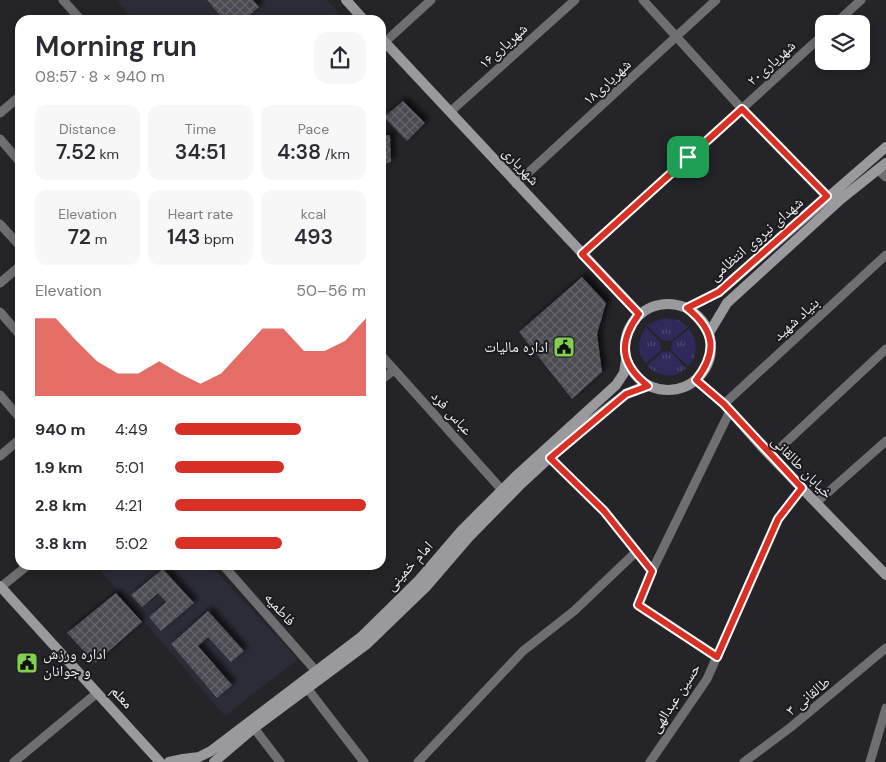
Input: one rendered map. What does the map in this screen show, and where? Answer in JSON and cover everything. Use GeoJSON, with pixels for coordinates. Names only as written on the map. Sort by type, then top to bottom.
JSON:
{"type":"FeatureCollection","features":[{"type":"Feature","properties":{"kind":"main road"},"geometry":{"type":"LineString","coordinates":[[346,0],[360,15]]}},
{"type":"Feature","properties":{"kind":"main road","name":"شهریاری"},"geometry":{"type":"LineString","coordinates":[[386,43],[639,314]]}},
{"type":"Feature","properties":{"kind":"main road","name":"شهدای نیروی انتظامی"},"geometry":{"type":"LineString","coordinates":[[687,308],[719,292],[827,196],[886,147]]}},
{"type":"Feature","properties":{"kind":"main road","name":"شهدای نیروی انتظامی"},"geometry":{"type":"LineString","coordinates":[[709,333],[727,303],[842,199],[883,170]]}},
{"type":"Feature","properties":{"kind":"main road"},"geometry":{"type":"LineString","coordinates":[[671,304],[687,308],[700,318],[709,333],[711,350],[706,366],[696,380],[681,388],[664,390],[648,386],[635,375],[626,360],[624,344],[629,328],[639,314],[654,306],[671,304]]}},
{"type":"Feature","properties":{"kind":"main road","name":"امام خمینی"},"geometry":{"type":"LineString","coordinates":[[169,762],[188,761],[211,751],[361,637],[419,580],[461,531],[502,490],[616,385],[624,374],[626,360]]}},
{"type":"Feature","properties":{"kind":"main road","name":"خیابان طالقانی"},"geometry":{"type":"LineString","coordinates":[[696,380],[727,407],[886,575]]}},
{"type":"Feature","properties":{"kind":"main road","name":"امام خمینی"},"geometry":{"type":"LineString","coordinates":[[214,762],[254,728],[367,644],[426,587],[469,537],[550,458],[626,394],[648,386]]}},
{"type":"Feature","properties":{"kind":"main road","name":"معلم"},"geometry":{"type":"LineString","coordinates":[[1,587],[160,762]]}},
{"type":"Feature","properties":{"kind":"street"},"geometry":{"type":"LineString","coordinates":[[63,0],[76,15]]}},
{"type":"Feature","properties":{"kind":"street"},"geometry":{"type":"LineString","coordinates":[[386,38],[431,0]]}},
{"type":"Feature","properties":{"kind":"street","name":"شهریاری۱۶"},"geometry":{"type":"LineString","coordinates":[[450,112],[575,0]]}},
{"type":"Feature","properties":{"kind":"street"},"geometry":{"type":"LineString","coordinates":[[643,0],[742,109],[827,196]]}},
{"type":"Feature","properties":{"kind":"street","name":"شهریاری۱۸"},"geometry":{"type":"LineString","coordinates":[[516,184],[716,0]]}},
{"type":"Feature","properties":{"kind":"street"},"geometry":{"type":"LineString","coordinates":[[845,15],[861,0]]}},
{"type":"Feature","properties":{"kind":"street","name":"شهریاری۲۰"},"geometry":{"type":"LineString","coordinates":[[582,254],[815,42]]}},
{"type":"Feature","properties":{"kind":"street"},"geometry":{"type":"LineString","coordinates":[[0,113],[15,100]]}},
{"type":"Feature","properties":{"kind":"street"},"geometry":{"type":"LineString","coordinates":[[0,139],[15,156]]}},
{"type":"Feature","properties":{"kind":"street"},"geometry":{"type":"LineString","coordinates":[[0,224],[15,240]]}},
{"type":"Feature","properties":{"kind":"street","name":"بنیاد شهید"},"geometry":{"type":"LineString","coordinates":[[727,407],[886,255]]}},
{"type":"Feature","properties":{"kind":"street"},"geometry":{"type":"LineString","coordinates":[[0,283],[15,270]]}},
{"type":"Feature","properties":{"kind":"street"},"geometry":{"type":"LineString","coordinates":[[0,312],[15,329]]}},
{"type":"Feature","properties":{"kind":"street"},"geometry":{"type":"LineString","coordinates":[[782,446],[886,349]]}},
{"type":"Feature","properties":{"kind":"street","name":"عباس فرد"},"geometry":{"type":"LineString","coordinates":[[386,361],[502,490]]}},
{"type":"Feature","properties":{"kind":"street"},"geometry":{"type":"LineString","coordinates":[[386,376],[394,370]]}},
{"type":"Feature","properties":{"kind":"street"},"geometry":{"type":"LineString","coordinates":[[0,395],[15,412]]}},
{"type":"Feature","properties":{"kind":"street"},"geometry":{"type":"LineString","coordinates":[[717,657],[638,605],[727,407]]}},
{"type":"Feature","properties":{"kind":"street"},"geometry":{"type":"LineString","coordinates":[[816,503],[886,440]]}},
{"type":"Feature","properties":{"kind":"street"},"geometry":{"type":"LineString","coordinates":[[0,456],[15,443]]}},
{"type":"Feature","properties":{"kind":"street"},"geometry":{"type":"LineString","coordinates":[[550,458],[604,511],[652,571]]}},
{"type":"Feature","properties":{"kind":"street","name":"حسین عبدالهی"},"geometry":{"type":"LineString","coordinates":[[650,762],[707,679],[778,519],[802,488]]}},
{"type":"Feature","properties":{"kind":"street"},"geometry":{"type":"LineString","coordinates":[[418,762],[523,651],[574,611],[636,552]]}},
{"type":"Feature","properties":{"kind":"street"},"geometry":{"type":"LineString","coordinates":[[1,587],[22,570]]}},
{"type":"Feature","properties":{"kind":"street","name":"فاطمیه"},"geometry":{"type":"LineString","coordinates":[[227,570],[316,672]]}},
{"type":"Feature","properties":{"kind":"street","name":"طالقانی ۳"},"geometry":{"type":"LineString","coordinates":[[744,762],[791,727],[886,648]]}},
{"type":"Feature","properties":{"kind":"street"},"geometry":{"type":"LineString","coordinates":[[307,688],[364,762]]}},
{"type":"Feature","properties":{"kind":"street"},"geometry":{"type":"LineString","coordinates":[[14,762],[97,693]]}},
{"type":"Feature","properties":{"kind":"street"},"geometry":{"type":"LineString","coordinates":[[870,762],[886,708]]}},
{"type":"Feature","properties":{"kind":"street"},"geometry":{"type":"LineString","coordinates":[[254,728],[280,762]]}},
{"type":"Feature","properties":{"kind":"shaded area"},"geometry":{"type":"Polygon","coordinates":[[[116,0],[327,0],[340,15],[130,15],[116,0]]]}},
{"type":"Feature","properties":{"kind":"shaded area"},"geometry":{"type":"Polygon","coordinates":[[[215,570],[298,659],[225,716],[101,571],[215,570]]]}},
{"type":"Feature","properties":{"kind":"green space"},"geometry":{"type":"Polygon","coordinates":[[[664,318],[679,320],[688,327],[671,341],[662,340],[647,325],[664,318]]]}},
{"type":"Feature","properties":{"kind":"green space"},"geometry":{"type":"Polygon","coordinates":[[[646,327],[660,342],[661,350],[646,363],[639,350],[639,345],[646,327]]]}},
{"type":"Feature","properties":{"kind":"green space"},"geometry":{"type":"Polygon","coordinates":[[[689,329],[694,338],[696,348],[692,362],[688,366],[671,350],[672,342],[689,329]]]}},
{"type":"Feature","properties":{"kind":"green space"},"geometry":{"type":"Polygon","coordinates":[[[670,351],[686,368],[682,372],[666,375],[656,372],[647,366],[662,352],[670,351]]]}},
{"type":"Feature","properties":{"kind":"building"},"geometry":{"type":"Polygon","coordinates":[[[207,0],[253,0],[259,7],[250,15],[220,15],[207,0]]]}},
{"type":"Feature","properties":{"kind":"building"},"geometry":{"type":"Polygon","coordinates":[[[403,101],[425,123],[407,141],[386,119],[386,115],[403,101]]]}},
{"type":"Feature","properties":{"kind":"building"},"geometry":{"type":"Polygon","coordinates":[[[386,135],[390,135],[391,162],[386,164],[386,135]]]}},
{"type":"Feature","properties":{"kind":"building","name":"اداره مالیات"},"geometry":{"type":"Polygon","coordinates":[[[582,277],[606,303],[597,334],[602,372],[572,399],[519,332],[582,277]]]}},
{"type":"Feature","properties":{"kind":"building"},"geometry":{"type":"Polygon","coordinates":[[[164,570],[194,603],[161,631],[149,617],[166,602],[158,593],[142,607],[131,595],[164,570]]]}},
{"type":"Feature","properties":{"kind":"building"},"geometry":{"type":"Polygon","coordinates":[[[116,593],[142,622],[95,663],[67,633],[116,593]]]}},
{"type":"Feature","properties":{"kind":"building"},"geometry":{"type":"Polygon","coordinates":[[[208,611],[244,651],[231,662],[208,637],[198,646],[232,685],[217,698],[171,644],[208,611]]]}},
{"type":"Feature","properties":{"kind":"place","name":"اداره مالیات"},"geometry":{"type":"Point","coordinates":[564,347]}},
{"type":"Feature","properties":{"kind":"place","name":"اداره ورزش و جوانان"},"geometry":{"type":"Point","coordinates":[27,663]}},
{"type":"Feature","properties":{"kind":"route"},"geometry":{"type":"LineString","coordinates":[[742,109],[827,196],[719,292],[687,308],[700,318],[709,333],[711,350],[706,366],[696,380],[724,404],[802,488],[778,519],[717,657],[638,605],[652,571],[604,511],[550,458],[575,434],[626,394],[648,386],[635,375],[626,360],[624,344],[629,328],[639,314],[582,254],[688,157],[742,109]]}}]}
